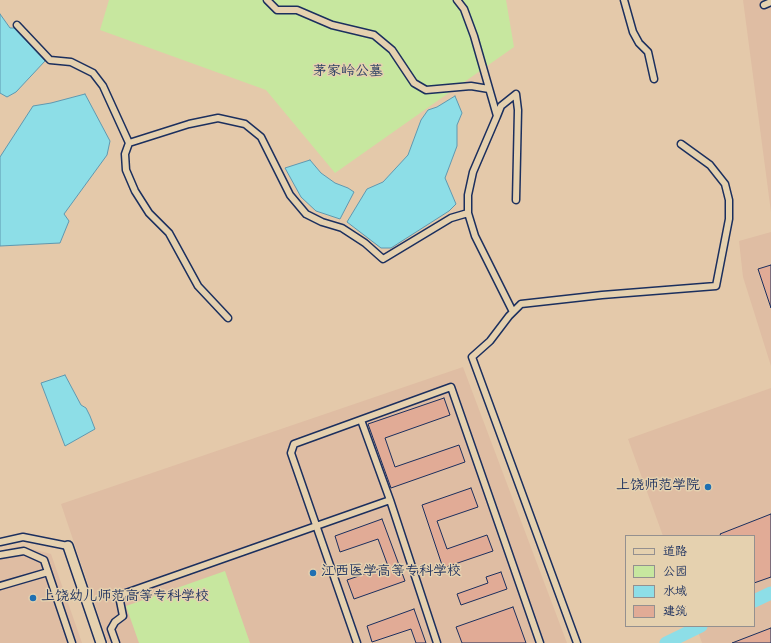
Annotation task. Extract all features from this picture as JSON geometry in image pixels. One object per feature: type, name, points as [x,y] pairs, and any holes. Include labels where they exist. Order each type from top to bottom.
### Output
[{"type":"street","points":[[267,0],[277,10],[297,10],[332,25],[374,35],[392,50],[414,83],[426,90],[471,86],[489,89]]},
{"type":"street","points":[[457,0],[464,9],[474,36],[497,116]]},
{"type":"street","points":[[624,0],[633,32],[639,43],[648,52],[654,80]]},
{"type":"street","points":[[764,5],[771,2]]},
{"type":"street","points":[[17,26],[50,60],[71,62],[93,73],[103,86],[129,143],[125,154],[126,170],[135,191],[149,213],[169,233],[198,286],[228,318]]},
{"type":"street","points":[[513,312],[475,236],[468,213],[468,195],[474,172],[501,106],[516,94],[518,110],[516,200]]},
{"type":"street","points":[[129,143],[189,124],[218,118],[245,124],[261,137],[290,195],[306,214],[322,222],[342,228],[365,243],[383,259],[451,218],[468,213]]},
{"type":"street","points":[[577,643],[472,357],[490,341],[521,304],[602,295],[716,286],[729,219],[729,200],[725,184],[710,165],[681,144]]},
{"type":"street","points":[[357,643],[291,453],[294,444],[451,387],[540,643]]},
{"type":"street","points":[[361,420],[390,500],[438,643]]},
{"type":"street","points":[[116,643],[111,629],[115,622],[123,616],[120,602],[122,594],[390,500]]},
{"type":"street","points":[[0,542],[23,537],[68,546],[101,643]]},
{"type":"street","points":[[0,555],[24,551],[44,560],[72,643]]},
{"type":"street","points":[[0,586],[48,572]]},
{"type":"shaded area","points":[[743,0],[771,0],[771,212]]},
{"type":"shaded area","points":[[771,232],[771,366],[743,277],[739,241]]},
{"type":"shaded area","name":"江西医学高等专科学校","points":[[463,367],[567,643],[108,643],[61,504]]},
{"type":"shaded area","name":"上饶师范学院","points":[[771,388],[771,643],[702,643],[696,627],[755,627],[755,535],[663,535],[628,439]]},
{"type":"shaded area","name":"上饶幼儿师范高等专科学校","points":[[20,546],[51,554],[82,643],[0,643],[0,551]]},
{"type":"green space","name":"茅家岭公墓","points":[[109,0],[506,0],[514,47],[335,173],[266,90],[100,30]]},
{"type":"green space","points":[[225,571],[250,643],[139,643],[126,606]]},
{"type":"water","points":[[0,14],[10,28],[14,28],[45,61],[16,92],[7,97],[0,93]]},
{"type":"water","points":[[85,94],[110,141],[107,155],[64,214],[69,221],[60,243],[0,246],[0,157],[33,106]]},
{"type":"water","points":[[455,96],[462,113],[457,125],[457,146],[445,178],[456,204],[449,211],[391,248],[381,248],[347,222],[367,189],[383,182],[408,155],[421,120],[428,110],[437,107]]},
{"type":"water","points":[[310,160],[321,173],[335,183],[354,192],[340,219],[316,211],[301,197],[285,168]]},
{"type":"water","points":[[65,375],[81,405],[86,408],[95,429],[65,446],[41,383]]},
{"type":"building","points":[[771,265],[771,308],[758,269]]},
{"type":"building","points":[[444,398],[450,415],[385,438],[395,467],[459,445],[465,462],[391,488],[368,424]]},
{"type":"building","points":[[471,488],[478,507],[437,521],[447,549],[487,535],[493,551],[443,568],[422,505]]},
{"type":"building","points":[[771,514],[771,577],[755,583],[755,535],[720,534]]},
{"type":"building","points":[[382,519],[405,581],[354,599],[347,580],[388,566],[378,539],[340,552],[335,536]]},
{"type":"building","points":[[501,572],[507,589],[461,605],[457,594],[488,583],[486,577]]},
{"type":"building","points":[[513,607],[526,643],[462,643],[456,627]]},
{"type":"building","points":[[414,609],[426,643],[416,643],[411,629],[372,642],[367,626]]},
{"type":"building","points":[[771,628],[771,643],[732,643]]},
{"type":"waterway","points":[[755,601],[771,593]]},
{"type":"waterway","points":[[666,643],[699,627]]},
{"type":"place","name":"上饶师范学院","points":[[708,487]]},
{"type":"place","name":"江西医学高等专科学校","points":[[313,573]]},
{"type":"place","name":"上饶幼儿师范高等专科学校","points":[[33,598]]}]
